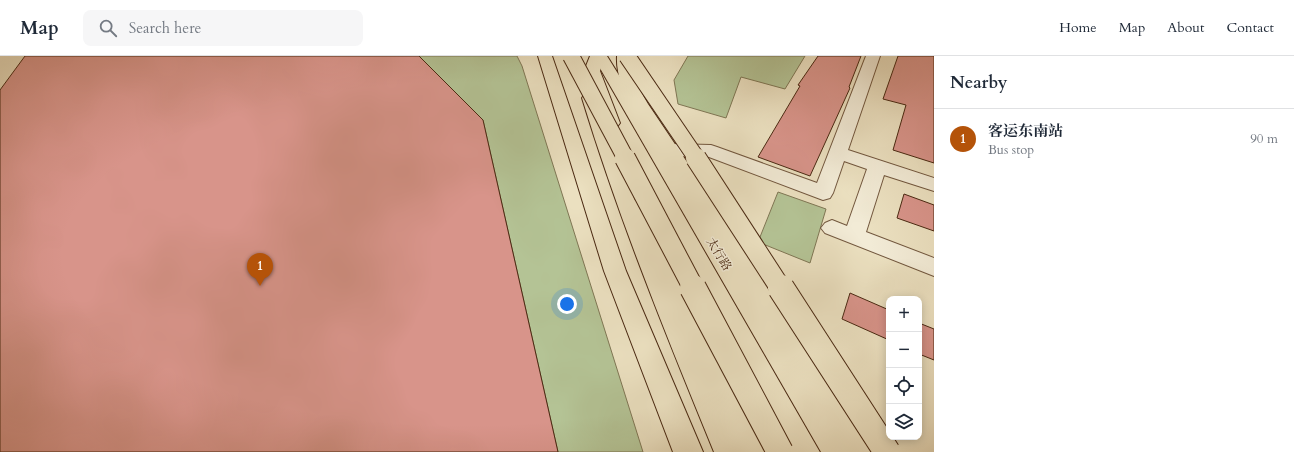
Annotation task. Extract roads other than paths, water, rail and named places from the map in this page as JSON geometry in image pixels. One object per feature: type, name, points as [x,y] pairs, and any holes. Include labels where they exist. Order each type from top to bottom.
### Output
[{"type":"main road","points":[[545,56],[615,271],[688,452]]},
{"type":"main road","points":[[572,56],[780,452]]},
{"type":"main road","points":[[597,56],[592,71],[673,287],[753,452]]},
{"type":"main road","name":"太行路","points":[[600,56],[837,452]]},
{"type":"main road","points":[[624,56],[622,63],[638,104],[670,150],[865,452]]},
{"type":"main road","points":[[627,56],[722,198],[886,452]]},
{"type":"main road","points":[[584,80],[612,166],[670,316],[729,452]]},
{"type":"lane","points":[[670,150],[711,151],[823,193],[873,56]]},
{"type":"lane","points":[[837,153],[934,185]]},
{"type":"lane","points":[[854,236],[878,166]]},
{"type":"lane","points":[[832,228],[934,267]]},
{"type":"place","name":"客运东南站","points":[[260,286]]}]
